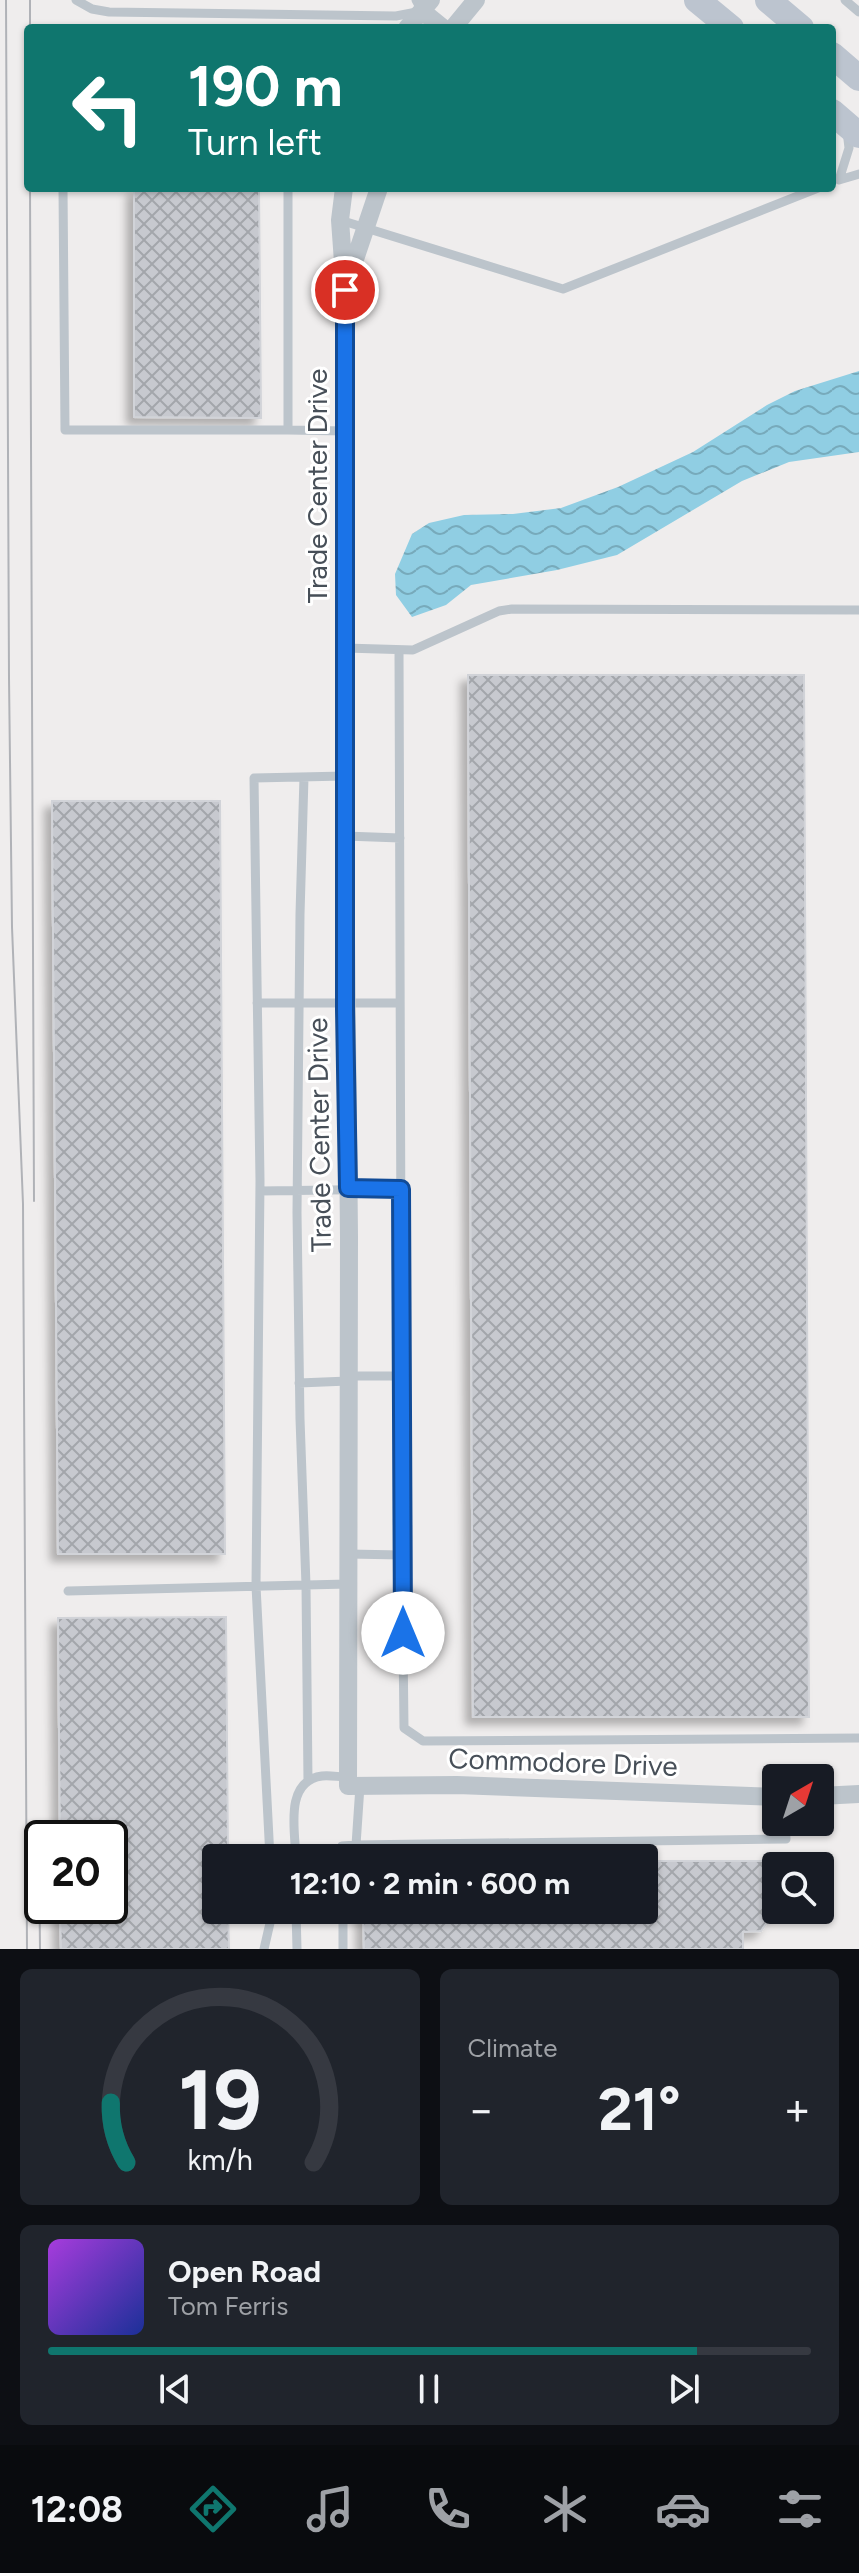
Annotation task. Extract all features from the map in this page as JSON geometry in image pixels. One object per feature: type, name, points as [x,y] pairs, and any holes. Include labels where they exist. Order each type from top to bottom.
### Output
[{"type":"main road","points":[[697,0],[726,24]]},
{"type":"main road","points":[[768,0],[796,24]]},
{"type":"main road","points":[[836,58],[859,78]]},
{"type":"street","points":[[456,24],[476,0]]},
{"type":"street","points":[[410,24],[423,4],[440,24]]},
{"type":"street","name":"Trade Center Drive","points":[[344,192],[340,220],[345,290],[348,1584],[352,1783]]},
{"type":"street","name":"Trade Center Drive","points":[[345,290],[378,192]]},
{"type":"street","name":"Commodore Drive","points":[[352,1783],[762,1796]]},
{"type":"street","points":[[834,1795],[859,1794]]},
{"type":"lane","points":[[76,0],[92,9],[109,12],[396,16],[423,4]]},
{"type":"lane","points":[[845,0],[859,12]]},
{"type":"lane","points":[[836,181],[849,148],[846,124]]},
{"type":"lane","points":[[836,181],[859,174]]},
{"type":"lane","points":[[63,192],[65,430],[346,431]]},
{"type":"lane","points":[[288,192],[288,430]]},
{"type":"lane","points":[[340,220],[563,289],[808,192]]},
{"type":"lane","points":[[345,648],[413,650],[499,611],[512,609],[859,610]]},
{"type":"lane","points":[[399,650],[404,1728],[423,1741],[859,1738]]},
{"type":"lane","points":[[269,1844],[256,1586],[260,1191],[254,778],[345,776]]},
{"type":"lane","points":[[304,777],[297,1191],[308,1781]]},
{"type":"lane","points":[[345,836],[400,838]]},
{"type":"lane","points":[[257,1003],[400,1003]]},
{"type":"lane","points":[[260,1191],[401,1189]]},
{"type":"lane","points":[[299,1383],[401,1376]]},
{"type":"lane","points":[[348,1554],[402,1555]]},
{"type":"lane","points":[[68,1591],[348,1584]]},
{"type":"lane","points":[[296,1844],[295,1797],[308,1781],[320,1776],[352,1783],[356,1844]]},
{"type":"lane","points":[[428,1844],[786,1839],[786,1836]]},
{"type":"lane","points":[[264,1949],[270,1924]]},
{"type":"lane","points":[[296,1924],[297,1949]]},
{"type":"lane","points":[[343,1924],[343,1949]]},
{"type":"water","points":[[859,371],[859,452],[789,462],[742,481],[617,555],[557,570],[471,585],[446,605],[412,617],[396,595],[395,574],[412,534],[429,523],[464,515],[513,514],[561,508],[618,487],[693,452],[795,391]]},
{"type":"building","points":[[134,192],[259,192],[261,418],[134,417]]},
{"type":"building","points":[[468,675],[804,675],[809,1717],[473,1717]]},
{"type":"building","points":[[52,801],[220,801],[225,1554],[58,1554]]},
{"type":"building","points":[[226,1617],[228,1844],[202,1844],[202,1924],[228,1924],[229,1949],[61,1949],[60,1924],[128,1924],[128,1820],[60,1820],[58,1618]]},
{"type":"building","points":[[658,1861],[762,1861],[762,1924],[766,1924],[761,1931],[743,1932],[743,1949],[364,1949],[363,1924],[658,1924]]},
{"type":"tram line","points":[[6,0],[9,678],[12,927],[23,1204],[27,1949]]},
{"type":"tram line","points":[[30,0],[30,24]]},
{"type":"tram line","points":[[30,192],[34,1201]]},
{"type":"tram line","points":[[40,1924],[40,1949]]},
{"type":"route","points":[[345,290],[345,1009],[348,1188],[401,1189],[403,1633]]}]
